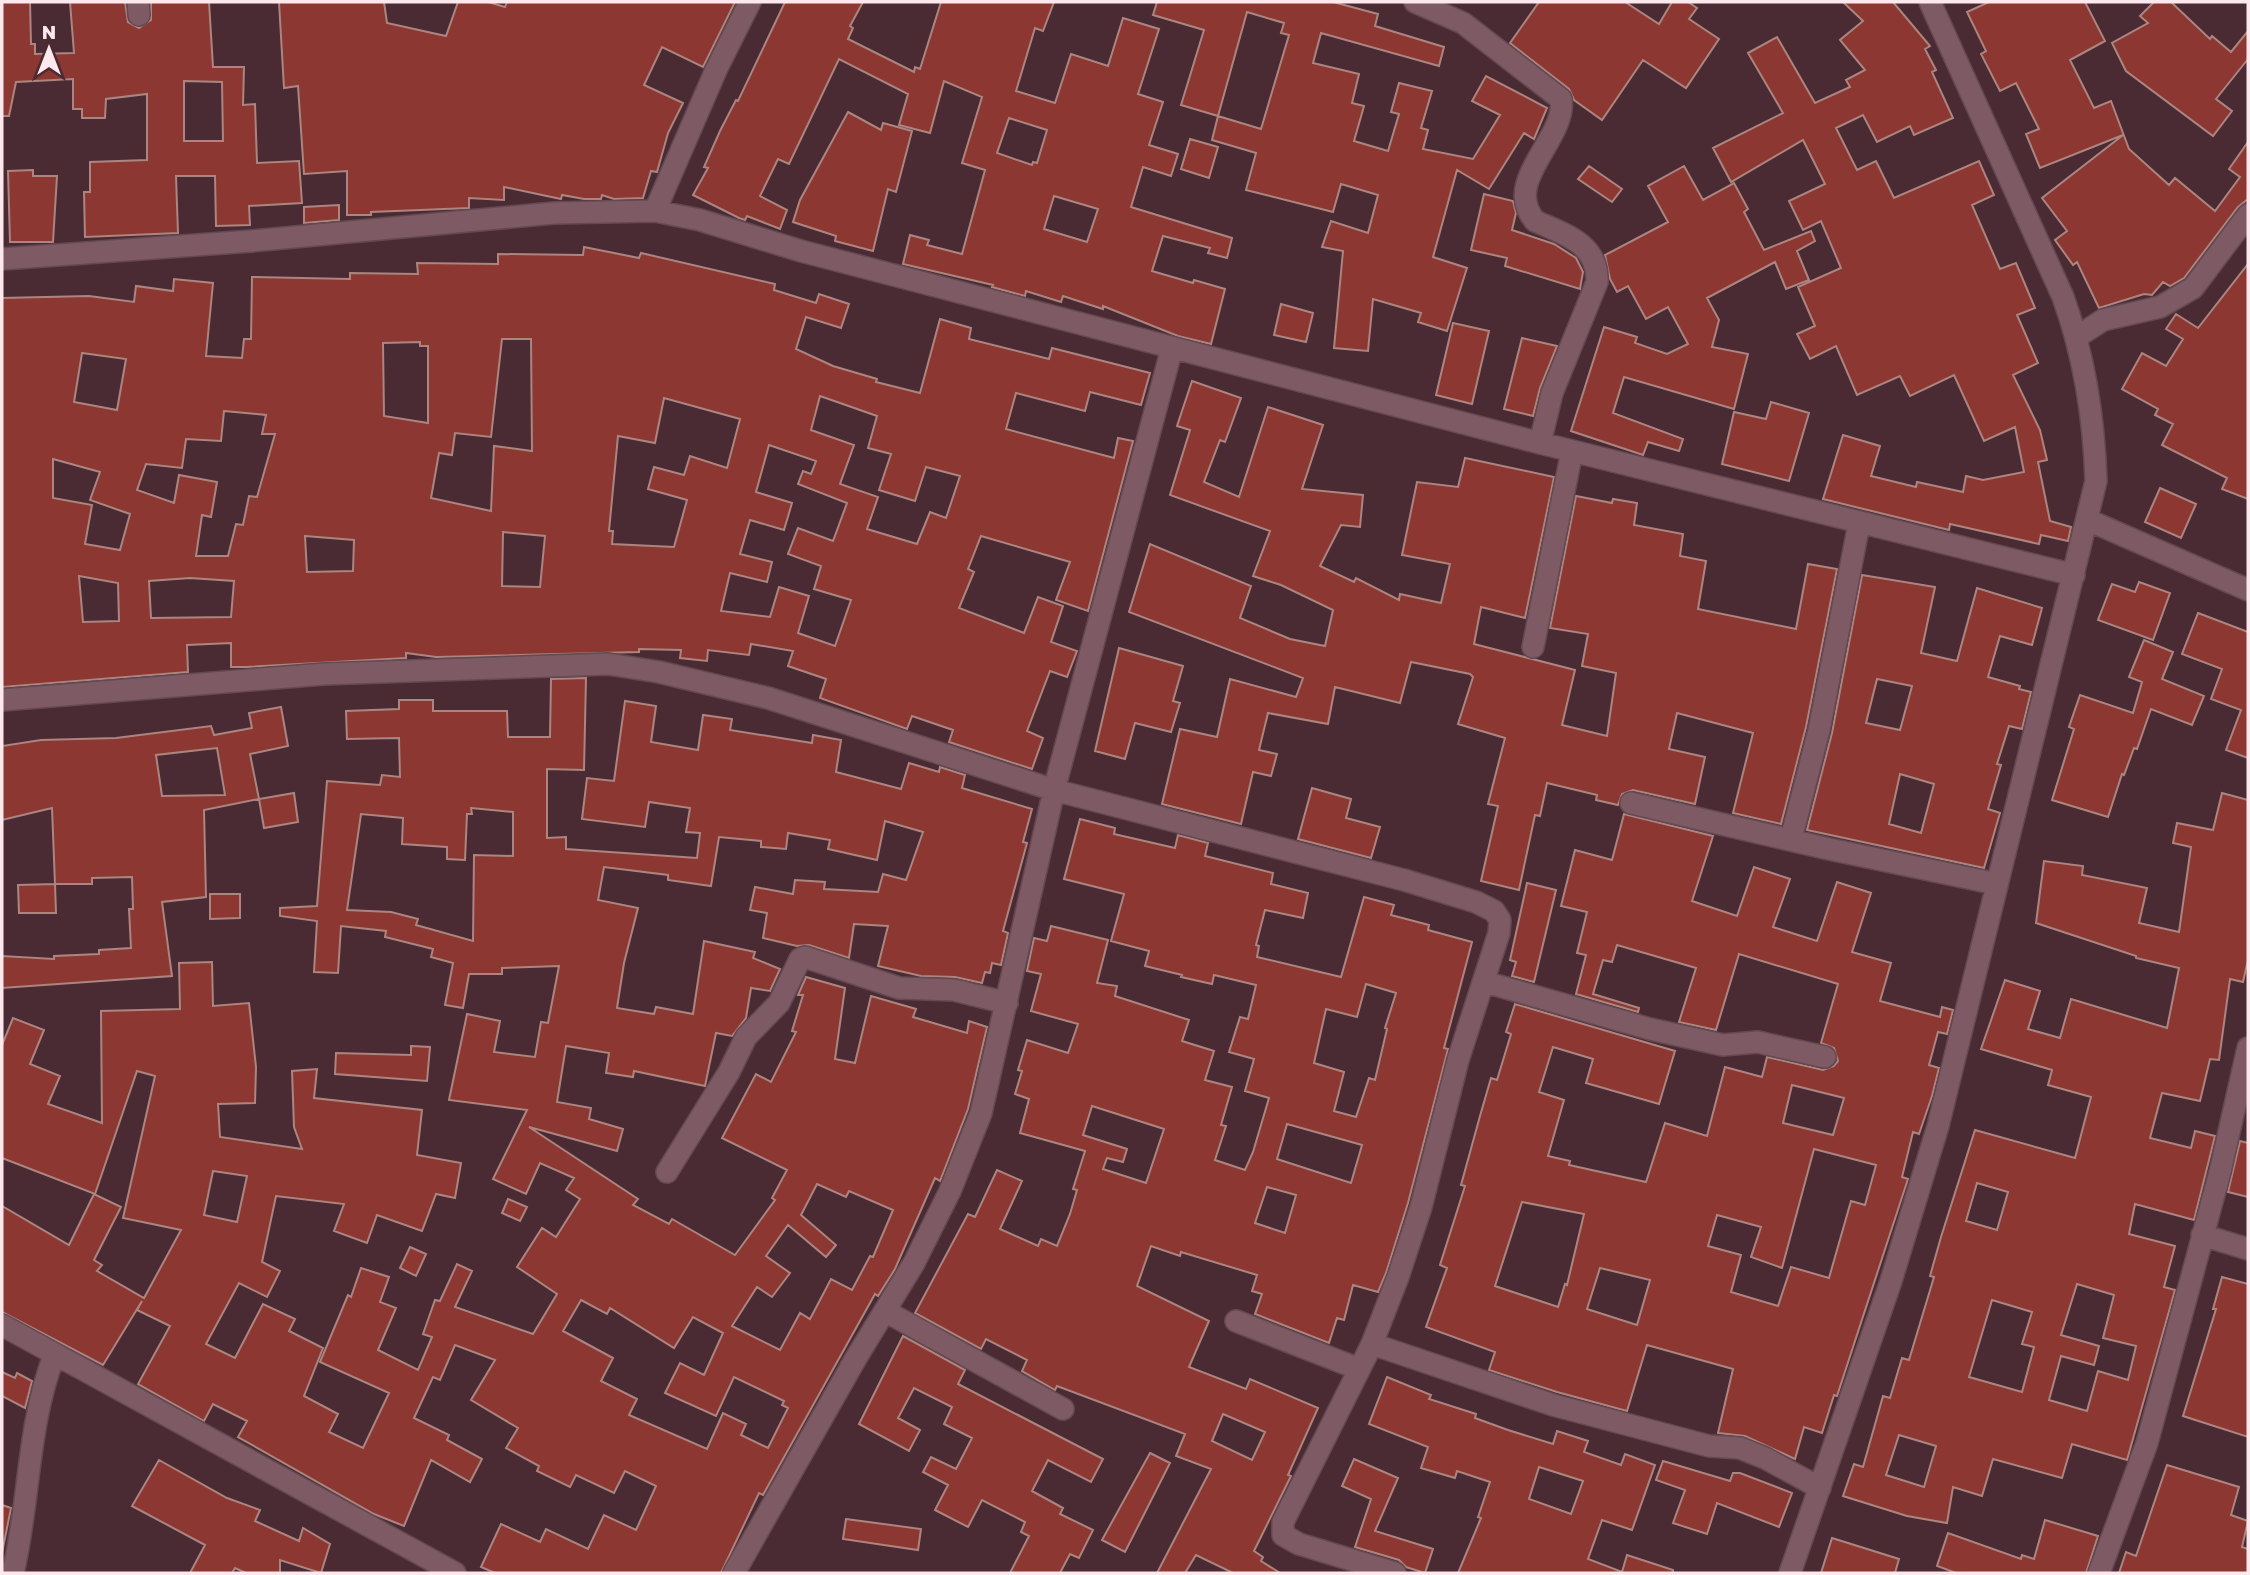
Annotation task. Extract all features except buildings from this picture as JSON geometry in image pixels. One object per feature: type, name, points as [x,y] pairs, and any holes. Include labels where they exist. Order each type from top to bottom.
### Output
[{"type":"street","points":[[655,211],[706,93],[750,2]]},
{"type":"street","points":[[1415,2],[1463,23],[1561,99],[1562,113],[1530,174],[1527,200],[1535,221],[1582,243],[1597,272],[1597,282],[1544,417],[1541,443]]},
{"type":"street","points":[[1790,1573],[1891,1280],[1938,1126],[2096,481],[2087,378],[2077,337],[2063,297],[1930,2]]},
{"type":"street","points":[[2,259],[252,242],[554,213],[655,211],[701,220],[801,251],[1572,451],[2074,575]]},
{"type":"street","points":[[2077,337],[2104,320],[2144,312],[2185,294],[2202,279],[2248,215]]},
{"type":"street","points":[[734,1573],[932,1227],[977,1125],[990,1085],[1054,790],[1172,348]]},
{"type":"street","points":[[1533,647],[1572,451]]},
{"type":"street","points":[[2088,520],[2248,590]]},
{"type":"street","points":[[1791,839],[1819,730],[1859,524]]},
{"type":"street","points":[[2,700],[324,674],[608,664],[670,674],[768,698],[1054,790],[1404,880],[1476,902],[1494,911],[1500,920],[1485,982],[1458,1060],[1421,1206],[1372,1344],[1287,1511],[1283,1535],[1299,1544],[1395,1573]]},
{"type":"street","points":[[1631,803],[1997,884]]},
{"type":"street","points":[[667,1172],[729,1072],[746,1037],[779,1003],[800,959],[805,957],[898,988],[954,990],[1007,1003]]},
{"type":"street","points":[[1485,982],[1650,1029],[1711,1043],[1740,1045],[1758,1042],[1825,1057]]},
{"type":"street","points":[[2099,1573],[2147,1443],[2248,1048]]},
{"type":"street","points":[[2202,1235],[2248,1249]]},
{"type":"street","points":[[885,1311],[1063,1409]]},
{"type":"street","points":[[1236,1321],[1359,1369]]},
{"type":"street","points":[[2,1325],[54,1356],[455,1573]]},
{"type":"street","points":[[1372,1344],[1553,1405],[1709,1446],[1740,1448],[1765,1458],[1820,1488]]},
{"type":"street","points":[[13,1573],[26,1508],[33,1426],[41,1391],[54,1356]]}]
